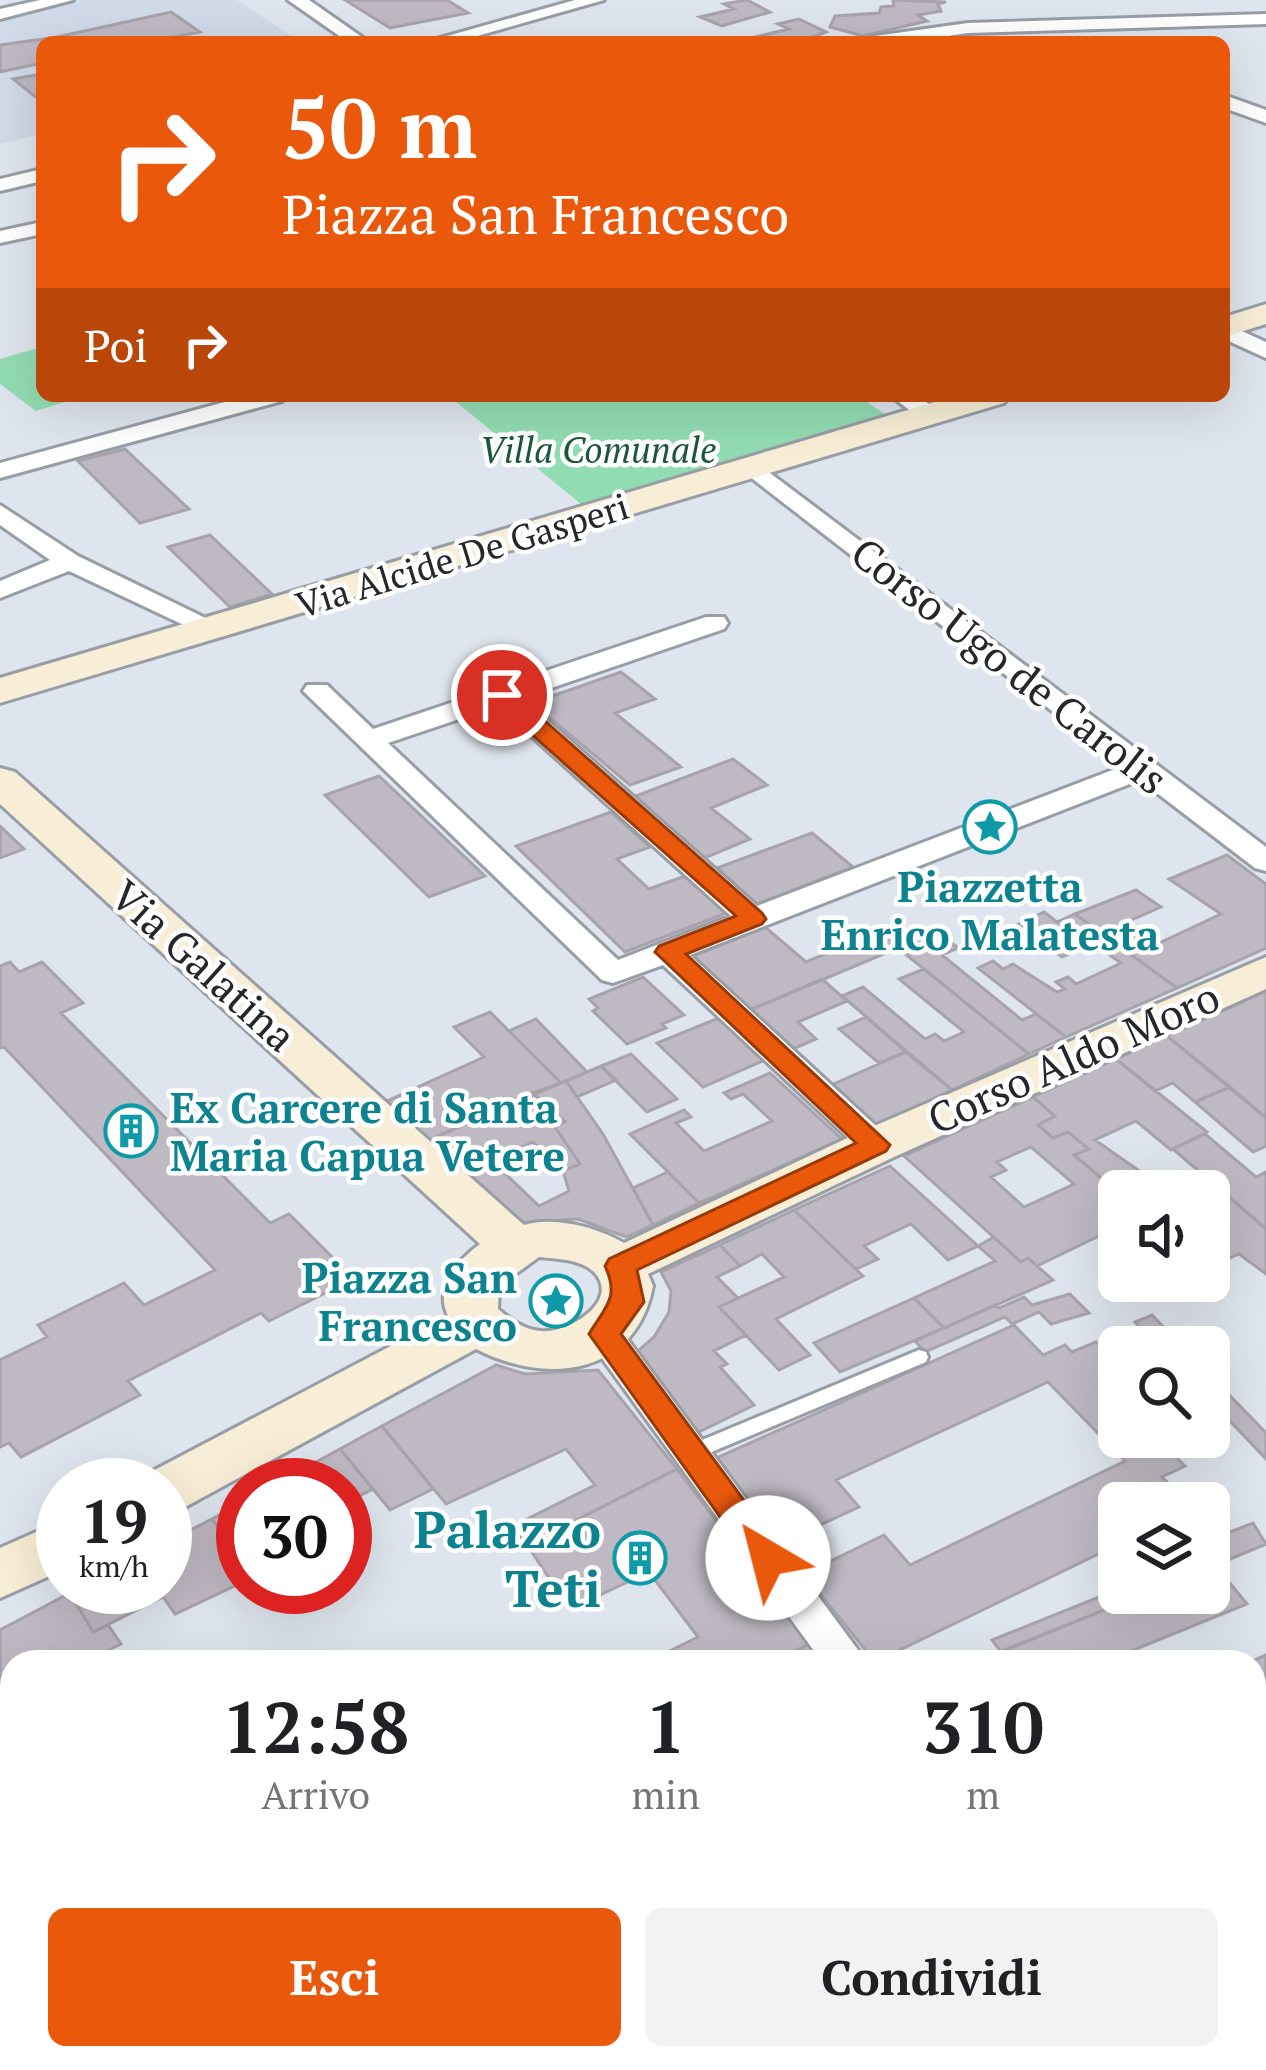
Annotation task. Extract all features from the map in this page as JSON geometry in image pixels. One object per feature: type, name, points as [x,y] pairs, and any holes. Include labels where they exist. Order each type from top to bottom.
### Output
[{"type":"main road","points":[[1230,326],[1266,314]]},
{"type":"main road","name":"Via Alcide De Gasperi","points":[[0,691],[754,468],[916,405]]},
{"type":"main road","name":"Via Galatina","points":[[0,781],[514,1245]]},
{"type":"main road","name":"Corso Aldo Moro","points":[[620,1266],[876,1145],[1266,971]]},
{"type":"main road","points":[[537,1239],[584,1243],[620,1266],[628,1283],[629,1302],[604,1334],[562,1349],[537,1350],[495,1336],[471,1306],[478,1271],[514,1245],[537,1239]]},
{"type":"main road","points":[[192,1477],[480,1323]]},
{"type":"main road","points":[[0,1575],[36,1557]]},
{"type":"street","points":[[0,10],[27,0]]},
{"type":"street","points":[[0,10],[64,0]]},
{"type":"street","points":[[297,0],[351,36]]},
{"type":"street","points":[[458,36],[595,0]]},
{"type":"street","points":[[893,36],[990,11],[1054,36]]},
{"type":"street","points":[[921,36],[1025,25],[1266,19]]},
{"type":"street","points":[[1230,103],[1260,111]]},
{"type":"street","points":[[0,174],[36,166]]},
{"type":"street","points":[[0,185],[36,177]]},
{"type":"street","points":[[0,237],[36,228]]},
{"type":"street","points":[[1230,331],[1266,351]]},
{"type":"street","points":[[0,471],[252,402]]},
{"type":"street","name":"Corso Ugo de Carolis","points":[[754,468],[1266,862]]},
{"type":"street","points":[[0,513],[69,561],[214,629]]},
{"type":"street","points":[[0,590],[69,561]]},
{"type":"street","points":[[369,740],[715,622]]},
{"type":"street","points":[[316,691],[613,974],[1144,768]]},
{"type":"street","points":[[502,695],[753,919]]},
{"type":"street","points":[[668,952],[876,1145]]},
{"type":"street","points":[[604,1334],[837,1650]]},
{"type":"lane","points":[[689,1454],[919,1357]]},
{"type":"shaded area","points":[[78,0],[237,0],[291,36],[36,36],[36,135],[0,144],[0,17]]},
{"type":"green space","points":[[36,348],[36,402],[65,402],[36,411],[0,384],[0,359]]},
{"type":"green space","name":"Villa Comunale","points":[[456,402],[867,402],[892,419],[587,509]]},
{"type":"building","points":[[345,0],[447,0],[468,13],[390,28]]},
{"type":"building","points":[[747,0],[770,12],[722,26],[700,17],[734,9],[724,4]]},
{"type":"building","points":[[893,0],[946,2],[938,4],[941,11],[918,15],[927,21],[863,36],[830,27],[835,16],[879,13],[881,7],[894,6]]},
{"type":"building","points":[[171,12],[200,32],[179,36],[62,36]]},
{"type":"building","points":[[799,19],[826,32],[759,36],[789,29],[778,24]]},
{"type":"building","points":[[36,40],[36,64],[0,72],[0,45]]},
{"type":"building","points":[[36,75],[36,97],[13,79]]},
{"type":"building","points":[[125,449],[189,509],[140,523],[78,461]]},
{"type":"building","points":[[210,535],[272,594],[230,607],[168,547]]},
{"type":"building","points":[[621,672],[655,699],[615,713],[681,767],[630,785],[532,703]]},
{"type":"building","points":[[733,759],[767,785],[711,808],[750,839],[702,859],[628,799]]},
{"type":"building","points":[[379,776],[485,876],[429,897],[325,795]]},
{"type":"building","points":[[611,812],[650,847],[617,859],[649,889],[688,875],[729,912],[625,952],[516,846]]},
{"type":"building","points":[[0,826],[24,849],[0,858]]},
{"type":"building","points":[[812,833],[853,867],[757,904],[717,868]]},
{"type":"building","points":[[1227,855],[1266,884],[1266,948],[1177,988],[1075,914],[1136,890],[1161,907],[1127,922],[1157,944],[1221,914],[1169,879]]},
{"type":"building","points":[[1044,912],[1057,922],[1075,914],[1177,988],[1066,1037],[978,968],[993,961],[1003,969],[1013,964],[1057,992],[1065,989],[1056,982],[1068,977],[1076,984],[1121,963],[1093,943],[1062,957],[1019,924]]},
{"type":"building","points":[[765,927],[806,962],[885,929],[905,945],[743,1013],[683,960]]},
{"type":"building","points":[[936,931],[958,948],[942,955],[1022,1020],[1036,1014],[1066,1037],[1029,1054],[898,948]]},
{"type":"building","name":"Ex Carcere di Santa Maria Capua Vetere","points":[[10,962],[19,972],[42,962],[83,1003],[61,1013],[270,1223],[289,1214],[338,1263],[320,1272],[335,1288],[269,1321],[261,1313],[128,1381],[140,1395],[21,1457],[9,1443],[0,1447],[0,1360],[47,1337],[38,1325],[124,1283],[144,1305],[215,1270],[0,1048],[0,966]]},
{"type":"building","points":[[924,969],[1029,1054],[952,1090],[842,996],[863,987],[925,1039],[935,1034],[944,1041],[964,1032],[899,979]]},
{"type":"building","points":[[643,977],[684,1015],[627,1044],[593,1011],[598,1008],[589,999]]},
{"type":"building","points":[[822,979],[847,1001],[798,1022],[816,1039],[786,1052],[743,1013]]},
{"type":"building","points":[[1266,991],[1266,1118],[1167,1036]]},
{"type":"building","points":[[490,1012],[561,1083],[427,1141],[385,1102],[484,1057],[454,1027]]},
{"type":"building","points":[[721,1017],[767,1059],[703,1087],[657,1043]]},
{"type":"building","points":[[866,1017],[906,1052],[879,1063],[839,1029]]},
{"type":"building","points":[[536,1019],[587,1072],[561,1083],[509,1031]]},
{"type":"building","points":[[1167,1036],[1230,1087],[1195,1102],[1173,1083],[1155,1091],[1116,1059]]},
{"type":"building","points":[[906,1052],[952,1090],[872,1127],[827,1087]]},
{"type":"building","points":[[631,1054],[677,1099],[647,1112],[601,1066]]},
{"type":"building","points":[[1116,1059],[1207,1132],[1171,1150],[1136,1121],[1095,1140],[1138,1170],[1098,1170],[1098,1175],[1074,1155],[1089,1149],[1068,1132],[1053,1138],[1038,1125],[1055,1116],[1033,1097]]},
{"type":"building","points":[[601,1066],[616,1080],[577,1097],[566,1081]]},
{"type":"building","points":[[770,1073],[842,1139],[699,1203],[630,1134],[684,1110],[691,1117],[676,1123],[704,1151],[772,1121],[743,1094],[731,1099],[724,1093]]},
{"type":"building","points":[[566,1081],[603,1134],[653,1225],[626,1237],[578,1219],[515,1223],[463,1174],[492,1161],[539,1206],[569,1191],[563,1171],[580,1164],[555,1127],[565,1122],[533,1093]]},
{"type":"building","points":[[1230,1087],[1266,1118],[1266,1146],[1253,1152],[1195,1102]]},
{"type":"building","points":[[533,1093],[565,1122],[555,1127],[580,1164],[563,1171],[533,1142],[463,1174],[427,1141]]},
{"type":"building","points":[[1033,1097],[1055,1116],[1038,1125],[1053,1138],[1068,1132],[1089,1149],[1074,1155],[1098,1175],[1098,1236],[1037,1266],[1028,1258],[1021,1262],[904,1156]],"holes":[[[1031,1147],[1074,1184],[1024,1207],[991,1177],[1006,1170],[997,1162]]]},
{"type":"building","points":[[1205,1134],[1256,1177],[1266,1172],[1266,1229],[1230,1198],[1230,1170],[1197,1170],[1173,1149]]},
{"type":"building","points":[[890,1166],[978,1246],[948,1260],[911,1224],[864,1246],[878,1259],[856,1269],[794,1210]]},
{"type":"building","points":[[668,1172],[699,1203],[653,1225],[633,1188]]},
{"type":"building","points":[[1230,1197],[1266,1229],[1266,1274],[1239,1254],[1230,1258]]},
{"type":"building","points":[[794,1210],[863,1276],[776,1319],[810,1355],[779,1370],[719,1307],[784,1277],[762,1254],[740,1266],[720,1245]]},
{"type":"building","points":[[994,1237],[1021,1262],[1028,1258],[1053,1280],[944,1328],[914,1298],[995,1261],[978,1246]]},
{"type":"building","points":[[720,1245],[740,1266],[717,1277],[738,1298],[719,1307],[746,1335],[714,1351],[727,1364],[720,1367],[754,1405],[695,1434],[630,1358],[654,1337],[669,1312],[671,1291],[661,1272]]},
{"type":"building","points":[[1070,1294],[1089,1313],[1051,1324],[1039,1312],[1012,1324],[1005,1317],[925,1352],[915,1341],[995,1305],[999,1308],[1024,1297],[1032,1305]]},
{"type":"building","points":[[914,1298],[944,1328],[840,1372],[814,1343]]},
{"type":"building","points":[[1152,1315],[1163,1326],[1139,1326],[1135,1322]]},
{"type":"building","points":[[1014,1325],[1043,1355],[1065,1345],[1072,1352],[1098,1344],[1098,1433],[1048,1382],[836,1480],[859,1507],[779,1544],[712,1460]]},
{"type":"building","points":[[496,1365],[525,1374],[598,1370],[677,1469],[527,1545],[513,1526],[595,1485],[566,1449],[446,1504],[382,1426]]},
{"type":"building","points":[[1230,1396],[1266,1433],[1266,1459],[1230,1421]]},
{"type":"building","points":[[382,1426],[433,1489],[390,1510],[372,1488],[372,1458],[347,1458],[340,1449]]},
{"type":"building","points":[[340,1449],[347,1458],[324,1458]]},
{"type":"building","points":[[1122,1458],[1177,1458],[1185,1466],[1162,1477],[1167,1482],[1098,1482],[1098,1554],[900,1650],[865,1650],[804,1574],[884,1535],[910,1565],[1125,1461]]},
{"type":"building","name":"Palazzo Teti","points":[[677,1469],[809,1644],[797,1650],[671,1650],[698,1637],[649,1572],[570,1609],[527,1545]]},
{"type":"building","points":[[212,1519],[216,1525],[216,1595],[192,1606],[192,1529]]},
{"type":"building","points":[[1253,1523],[1266,1544],[1230,1559],[1230,1532]]},
{"type":"building","points":[[1230,1583],[1247,1604],[1230,1611]]},
{"type":"building","points":[[1098,1597],[1098,1613],[1000,1650],[992,1640]]},
{"type":"building","points":[[36,1611],[82,1614],[93,1632],[108,1625],[121,1644],[109,1650],[0,1650],[0,1630]]},
{"type":"building","points":[[1098,1612],[1222,1614],[1133,1650],[1005,1650]]},
{"type":"building","points":[[82,1614],[129,1614],[93,1632]]},
{"type":"place","name":"Piazzetta Enrico Malatesta","points":[[990,827]]},
{"type":"place","name":"Ex Carcere di Santa Maria Capua Vetere","points":[[131,1131]]},
{"type":"place","name":"Piazza San Francesco","points":[[556,1301]]},
{"type":"place","name":"Palazzo Teti","points":[[640,1558]]},
{"type":"route","points":[[502,695],[753,919],[668,952],[876,1145],[620,1266],[628,1283],[629,1302],[604,1334],[768,1558]]}]
